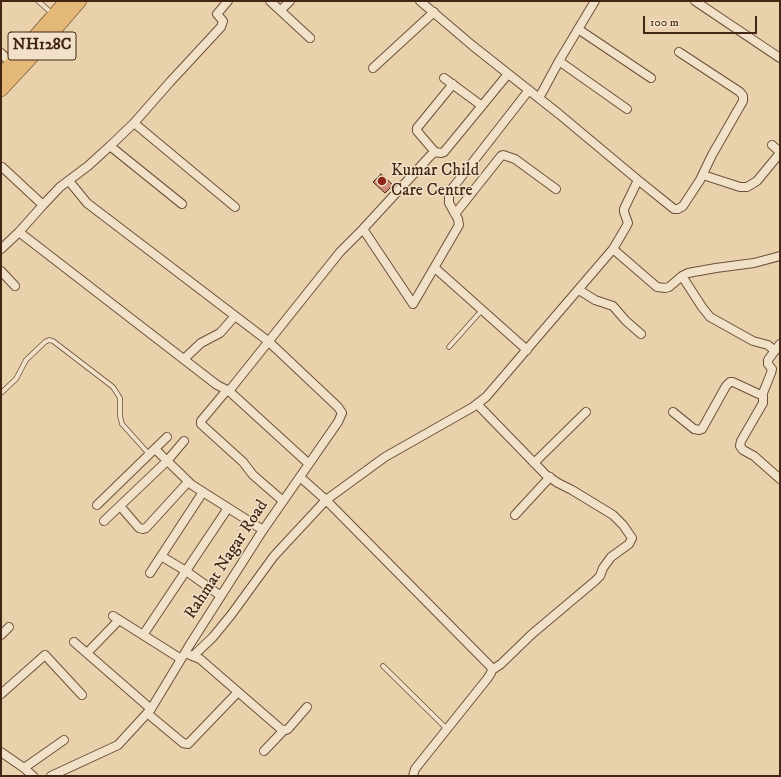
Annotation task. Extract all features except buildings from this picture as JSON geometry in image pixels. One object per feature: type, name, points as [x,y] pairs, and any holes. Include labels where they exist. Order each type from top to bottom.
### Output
[{"type":"highway","name":"NH128C","points":[[1,75],[66,1]]},
{"type":"highway","name":"NH128C","points":[[1,90],[80,1]]},
{"type":"street","points":[[1,249],[68,181],[88,166],[134,123],[165,87],[221,27],[223,22],[217,14],[228,1]]},
{"type":"street","points":[[270,1],[310,38]]},
{"type":"street","points":[[281,10],[290,1]]},
{"type":"street","points":[[420,1],[674,209],[678,209],[683,206],[703,175],[712,155],[743,101],[743,96],[740,92],[679,52]]},
{"type":"street","points":[[539,98],[559,60],[595,1]]},
{"type":"street","points":[[695,1],[780,58]]},
{"type":"street","points":[[373,68],[434,12]]},
{"type":"street","points":[[578,29],[651,78]]},
{"type":"street","points":[[1,53],[12,64]]},
{"type":"street","points":[[559,60],[627,109]]},
{"type":"street","points":[[453,84],[417,128],[417,131],[435,152],[444,152],[508,74]]},
{"type":"street","points":[[444,78],[482,106]]},
{"type":"street","points":[[363,229],[413,304],[458,228],[458,222],[449,200],[451,190],[529,90]]},
{"type":"street","points":[[134,123],[235,208]]},
{"type":"street","points":[[703,175],[740,187],[747,187],[757,181],[780,153],[772,145]]},
{"type":"street","points":[[110,146],[182,204]]},
{"type":"street","points":[[283,501],[253,475],[243,462],[201,424],[202,419],[228,390],[340,252],[435,152]]},
{"type":"street","points":[[455,214],[503,155],[515,159],[556,189]]},
{"type":"street","points":[[2,167],[43,205]]},
{"type":"street","points":[[194,656],[227,620],[274,556],[326,500],[385,457],[477,404],[486,397],[613,249],[628,223],[624,209],[638,180]]},
{"type":"street","points":[[68,181],[87,203],[268,341]]},
{"type":"street","points":[[19,232],[217,384],[228,390],[309,464]]},
{"type":"street","points":[[613,249],[660,288],[669,287],[682,276],[702,270],[754,263],[780,256]]},
{"type":"street","points":[[434,268],[527,350]]},
{"type":"street","points":[[1,271],[15,286]]},
{"type":"street","points":[[682,276],[710,317],[753,341],[778,348],[768,360],[768,364],[772,369],[763,393],[763,403],[741,441],[740,446],[780,479]]},
{"type":"street","points":[[579,290],[595,300],[613,306],[626,321],[641,334]]},
{"type":"street","points":[[184,359],[201,343],[220,333],[235,316]]},
{"type":"street","name":"Rahmat Nagar Road","points":[[51,776],[118,745],[127,737],[149,711],[263,530],[338,422],[342,413],[338,407],[268,341]]},
{"type":"street","points":[[673,412],[694,429],[699,430],[702,429],[726,386],[730,382],[763,396]]},
{"type":"street","points":[[413,776],[415,769],[487,679],[492,670],[501,664],[532,634],[595,581],[600,576],[603,568],[611,557],[631,541],[631,536],[613,515],[550,477],[477,404]]},
{"type":"street","points":[[534,462],[586,412]]},
{"type":"street","points":[[97,505],[167,437]]},
{"type":"street","points":[[104,522],[167,461],[184,442]]},
{"type":"street","points":[[152,452],[167,461],[188,482],[263,530]]},
{"type":"street","points":[[300,477],[326,500],[491,666],[492,670]]},
{"type":"street","points":[[515,515],[550,477]]},
{"type":"street","points":[[120,506],[139,528],[146,528],[188,482]]},
{"type":"street","points":[[150,573],[203,492]]},
{"type":"street","points":[[143,635],[228,508]]},
{"type":"street","points":[[162,556],[221,596]]},
{"type":"street","points":[[88,653],[116,618],[182,657],[194,656],[284,730]]},
{"type":"street","points":[[1,635],[9,627]]},
{"type":"street","points":[[74,642],[88,653],[183,743],[188,744],[238,692]]},
{"type":"street","points":[[1,694],[45,655],[82,694]]},
{"type":"street","points":[[264,751],[284,730],[288,729],[307,707]]},
{"type":"street","points":[[24,768],[64,740]]},
{"type":"street","points":[[1,752],[33,776]]},
{"type":"lane","points":[[38,1],[54,16]]},
{"type":"lane","points":[[449,347],[482,310]]},
{"type":"lane","points":[[1,393],[16,379],[26,360],[45,342],[48,340],[53,341],[113,387],[120,398],[120,416],[122,424],[152,452]]},
{"type":"lane","points":[[382,666],[447,729]]},
{"type":"place","name":"Kumar Child Care Centre","points":[[382,181]]}]
